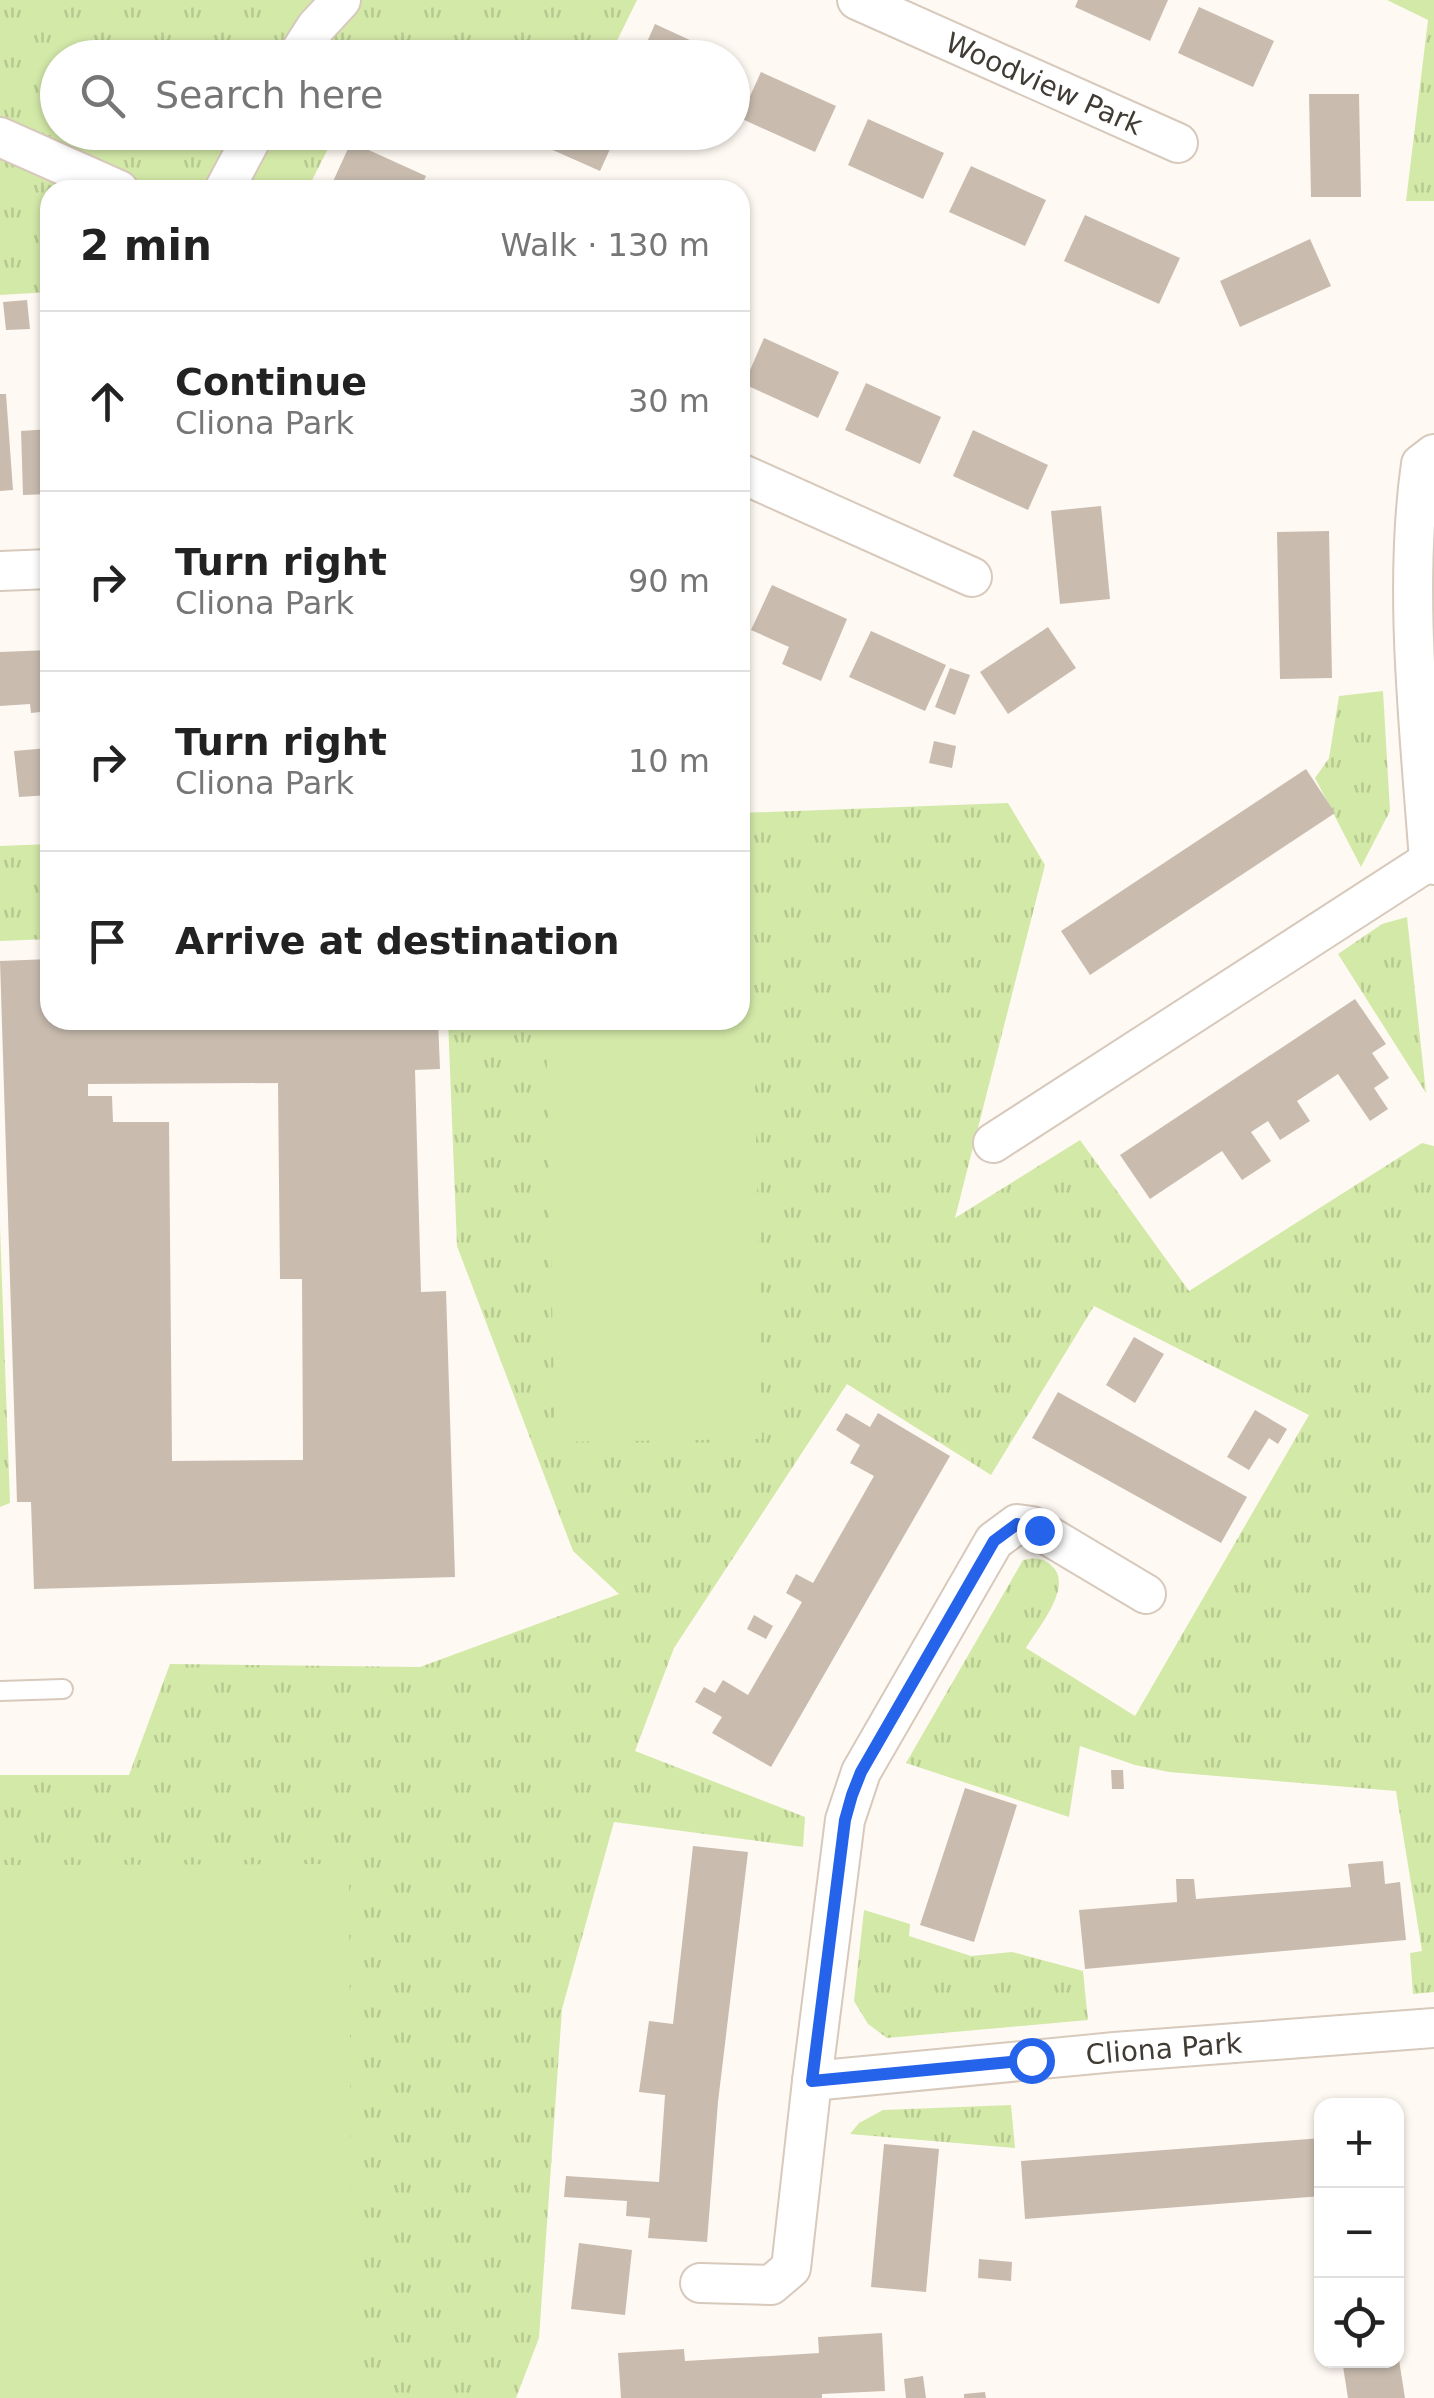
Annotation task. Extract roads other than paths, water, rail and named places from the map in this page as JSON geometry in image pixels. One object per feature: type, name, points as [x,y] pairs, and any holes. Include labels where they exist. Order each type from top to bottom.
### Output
[{"type":"street","points":[[308,40],[341,0]]},
{"type":"street","name":"Woodview Park","points":[[856,0],[1178,143]]},
{"type":"street","points":[[0,137],[97,180]]},
{"type":"street","points":[[229,180],[245,150]]},
{"type":"street","points":[[993,1143],[1432,863],[1417,693],[1414,514],[1421,464],[1434,454]]},
{"type":"street","points":[[750,477],[972,577]]},
{"type":"street","points":[[0,572],[40,570]]},
{"type":"street","points":[[700,2283],[771,2285],[791,2268],[845,1820],[861,1772],[994,1541],[1017,1524],[1032,1526],[1146,1594]]},
{"type":"street","name":"Cliona Park","points":[[812,2081],[1115,2052],[1434,2028]]},
{"type":"lane","points":[[0,1691],[63,1689]]}]
